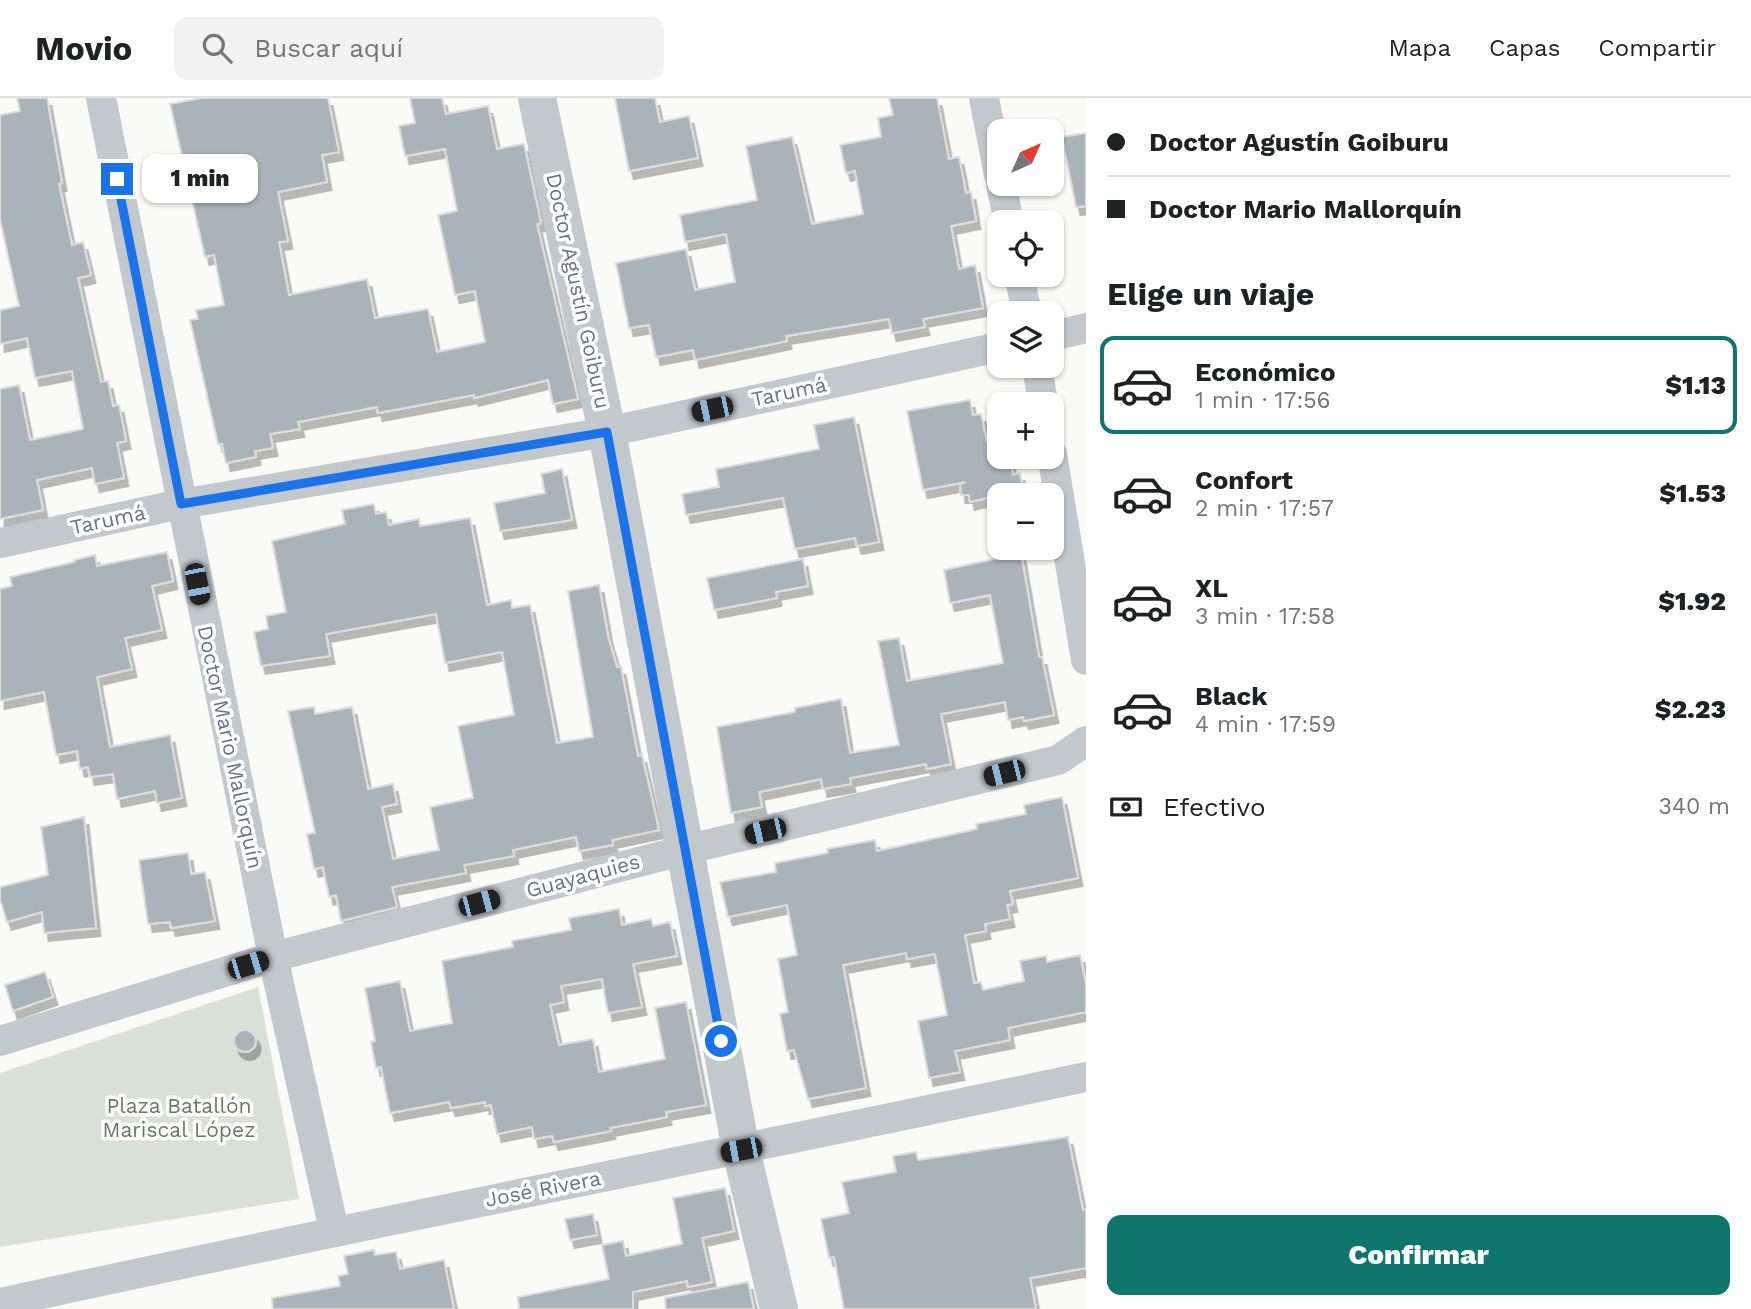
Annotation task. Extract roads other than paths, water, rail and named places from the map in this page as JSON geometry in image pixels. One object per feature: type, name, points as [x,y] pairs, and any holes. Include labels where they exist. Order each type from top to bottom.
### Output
[{"type":"street","name":"Doctor Mario Mallorquín","points":[[101,98],[273,957],[334,1230]]},
{"type":"street","name":"Doctor Agustín Goiburu","points":[[537,98],[607,432],[741,1150],[779,1309]]},
{"type":"street","points":[[984,98],[988,119]]},
{"type":"street","points":[[1064,333],[1086,328]]},
{"type":"street","name":"Tarumá","points":[[0,543],[181,504],[607,432],[987,350]]},
{"type":"street","points":[[1054,469],[1086,660]]},
{"type":"street","name":"Guayaquies","points":[[0,1041],[273,957],[685,850],[1058,760],[1086,741]]},
{"type":"street","name":"José Rivera","points":[[0,1303],[334,1230],[741,1150],[1086,1077]]},
{"type":"park label","name":"Plaza Batallón Mariscal López","points":[[179,1118]]}]
